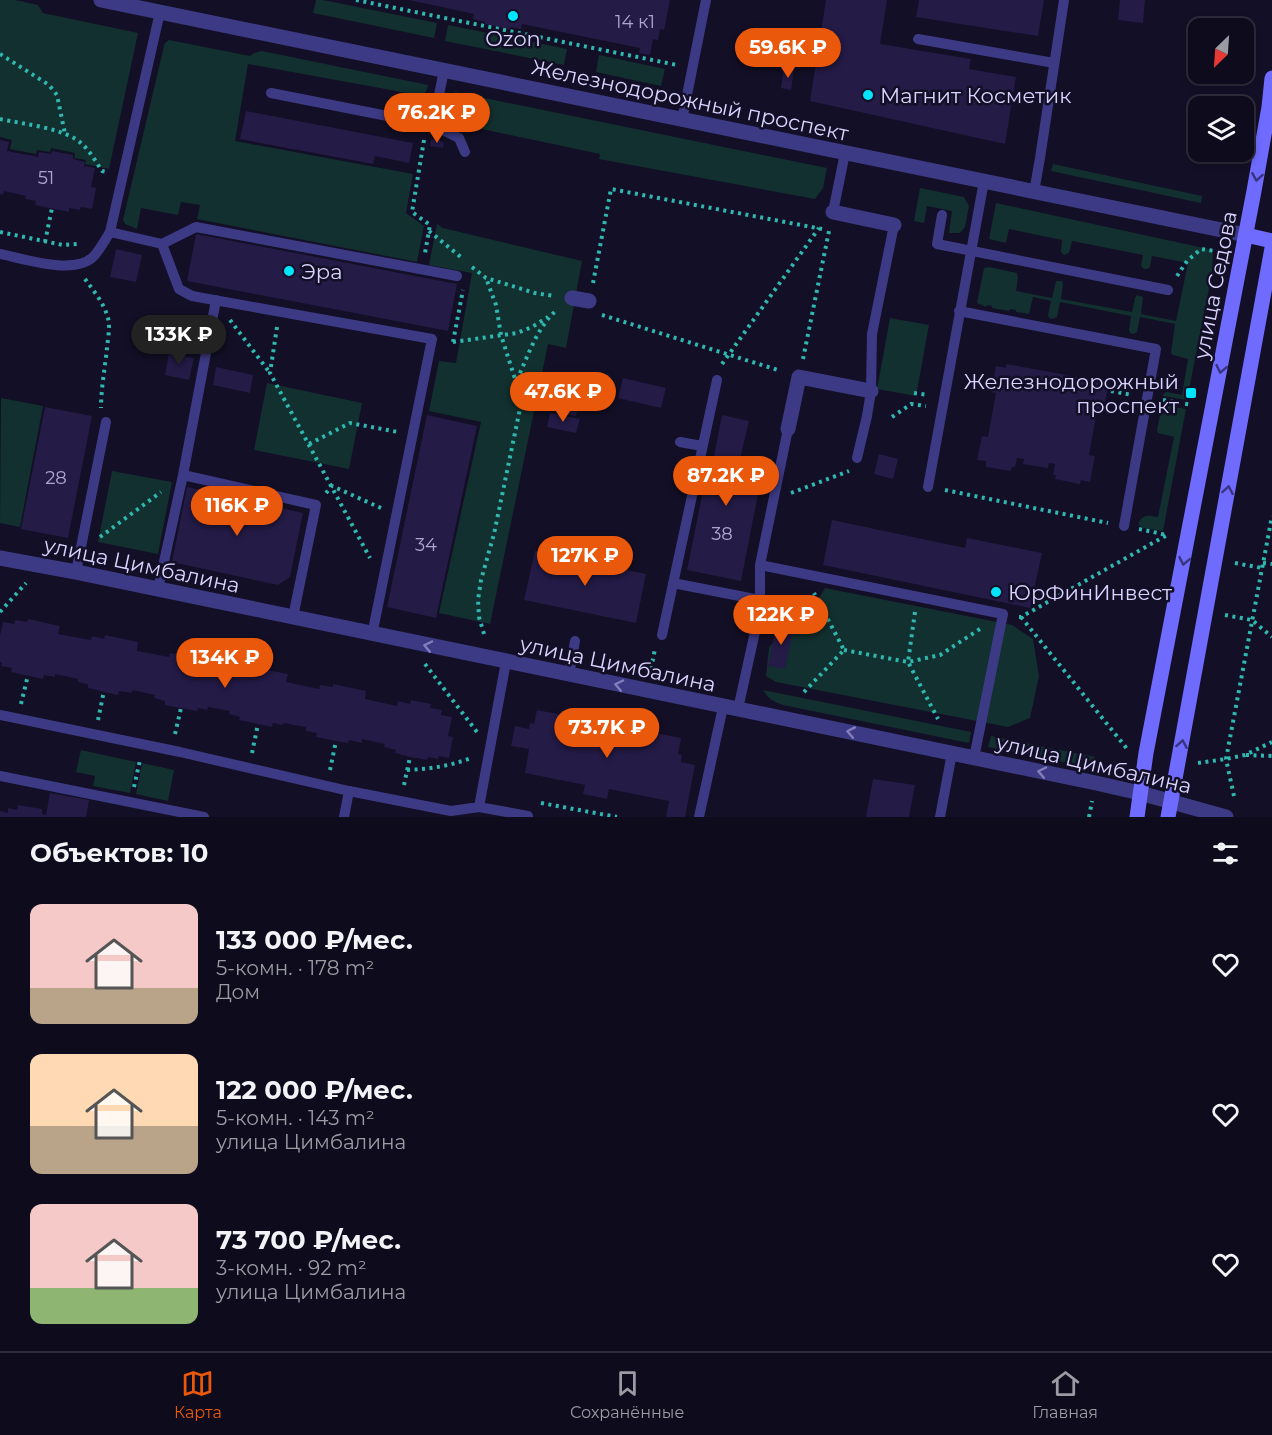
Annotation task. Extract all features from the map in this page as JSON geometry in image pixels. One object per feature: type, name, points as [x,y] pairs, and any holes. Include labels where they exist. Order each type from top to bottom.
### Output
[{"type":"main road","name":"улица Седова","points":[[1137,817],[1148,744],[1246,235],[1272,78]]},
{"type":"main road","name":"Железнодорожный проспект","points":[[1246,235],[1272,240]]},
{"type":"main road","points":[[1169,809],[1272,248]]},
{"type":"street","name":"Железнодорожный проспект","points":[[100,0],[1246,235]]},
{"type":"street","points":[[833,212],[894,225]]},
{"type":"street","points":[[572,298],[590,302]]},
{"type":"street","points":[[788,429],[799,377],[871,391]]},
{"type":"street","name":"улица Цимбалина","points":[[0,558],[952,753],[1140,793],[1169,809],[1226,817]]},
{"type":"lane","points":[[682,120],[706,0]]},
{"type":"lane","points":[[1034,192],[1064,0]]},
{"type":"lane","points":[[0,254],[48,264],[77,266],[94,257],[110,232],[160,12]]},
{"type":"lane","points":[[918,39],[1054,63]]},
{"type":"lane","points":[[430,124],[444,70]]},
{"type":"lane","points":[[271,93],[430,124],[459,138],[465,152]]},
{"type":"lane","points":[[833,212],[845,153]]},
{"type":"lane","points":[[928,487],[984,181]]},
{"type":"lane","points":[[942,215],[937,244],[1168,290]]},
{"type":"lane","points":[[857,458],[871,391],[872,334],[894,225]]},
{"type":"lane","points":[[110,232],[162,244],[196,228],[457,276]]},
{"type":"lane","points":[[162,244],[179,289],[192,296],[432,339],[372,634]]},
{"type":"lane","points":[[158,590],[183,475],[216,300]]},
{"type":"lane","points":[[960,311],[1155,349],[1124,526]]},
{"type":"lane","points":[[662,635],[717,380]]},
{"type":"lane","points":[[76,572],[106,422]]},
{"type":"lane","points":[[699,817],[760,609],[760,565],[788,429]]},
{"type":"lane","points":[[680,442],[702,446]]},
{"type":"lane","points":[[183,475],[316,505],[293,617]]},
{"type":"lane","points":[[760,565],[1003,614],[974,758]]},
{"type":"lane","points":[[673,583],[760,600]]},
{"type":"lane","points":[[569,675],[575,641]]},
{"type":"lane","points":[[479,807],[506,662]]},
{"type":"lane","points":[[0,715],[451,811],[479,807],[530,817]]},
{"type":"lane","points":[[940,817],[952,753]]},
{"type":"lane","points":[[0,776],[204,817]]},
{"type":"lane","points":[[344,817],[349,791]]},
{"type":"path","points":[[356,0],[693,68]]},
{"type":"path","points":[[0,54],[49,85],[57,95],[65,134]]},
{"type":"path","points":[[0,119],[56,131],[72,137],[83,144],[102,171],[123,175]]},
{"type":"path","points":[[421,270],[430,225],[411,212],[430,124]]},
{"type":"path","points":[[829,231],[611,189],[588,311],[799,377],[833,212]]},
{"type":"path","points":[[45,242],[52,208]]},
{"type":"path","points":[[717,380],[721,366],[728,355],[818,228],[833,212]]},
{"type":"path","points":[[429,231],[486,278],[535,293],[572,298]]},
{"type":"path","points":[[0,232],[45,242],[75,245],[84,242]]},
{"type":"path","points":[[1168,290],[1187,261],[1201,249],[1215,251]]},
{"type":"path","points":[[77,266],[108,318],[107,350],[101,392],[102,412],[106,422]]},
{"type":"path","points":[[453,342],[464,284],[457,276]]},
{"type":"path","points":[[484,634],[479,617],[478,600],[481,580],[494,534],[521,404],[501,335],[496,305],[486,278]]},
{"type":"path","points":[[432,339],[453,342],[517,333],[548,317],[572,298]]},
{"type":"path","points":[[216,300],[270,373],[373,563],[384,572]]},
{"type":"path","points":[[270,373],[280,311]]},
{"type":"path","points":[[516,382],[548,317]]},
{"type":"path","points":[[309,444],[350,423],[413,435]]},
{"type":"path","points":[[774,500],[853,469],[857,458]]},
{"type":"path","points":[[80,552],[183,475]]},
{"type":"path","points":[[945,490],[947,479]]},
{"type":"path","points":[[332,486],[385,510],[397,512]]},
{"type":"path","points":[[844,650],[908,662],[940,655],[1003,614],[1021,617],[1168,535],[928,487]]},
{"type":"path","points":[[1234,796],[1226,759],[1272,516]]},
{"type":"path","points":[[1235,563],[1272,564]]},
{"type":"path","points":[[804,574],[844,650]]},
{"type":"path","points":[[0,612],[29,580]]},
{"type":"path","points":[[917,597],[908,662],[938,719]]},
{"type":"path","points":[[1225,615],[1252,620],[1272,637]]},
{"type":"path","points":[[1021,617],[1128,750],[1133,751]]},
{"type":"path","points":[[804,692],[844,650]]},
{"type":"path","points":[[423,661],[477,732]]},
{"type":"path","points":[[20,709],[28,675]]},
{"type":"path","points":[[97,725],[104,691]]},
{"type":"path","points":[[174,741],[181,708]]},
{"type":"path","points":[[475,741],[478,722]]},
{"type":"path","points":[[251,758],[258,724]]},
{"type":"path","points":[[329,774],[336,741]]},
{"type":"path","points":[[1198,763],[1245,755],[1272,742]]},
{"type":"path","points":[[470,767],[473,749]]},
{"type":"path","points":[[1245,755],[1272,756]]},
{"type":"path","points":[[403,790],[410,757]]},
{"type":"path","points":[[407,770],[438,768],[472,758]]},
{"type":"path","points":[[131,802],[140,760]]},
{"type":"path","points":[[1089,817],[1093,798]]},
{"type":"path","points":[[536,802],[617,817]]},
{"type":"green space","points":[[0,0],[15,0],[38,5],[43,13],[138,33],[109,169],[85,164],[86,160],[74,158],[75,153],[51,148],[50,152],[37,150],[36,154],[10,149],[12,140],[0,137]]},
{"type":"green space","points":[[316,0],[437,23],[434,38],[313,13]]},
{"type":"green space","points":[[448,25],[567,49],[564,65],[445,41]]},
{"type":"green space","points":[[169,40],[250,56],[262,51],[428,85],[425,92],[418,95],[248,64],[235,141],[413,174],[406,213],[424,226],[417,262],[197,219],[200,205],[181,202],[178,215],[141,208],[137,229],[125,224],[123,220],[164,46]]},
{"type":"green space","points":[[599,55],[665,69],[661,86],[596,72]]},
{"type":"green space","points":[[455,92],[827,168],[823,188],[815,199],[599,159],[600,154],[449,122]]},
{"type":"green space","points":[[1053,164],[1202,196],[1201,203],[1051,171]]},
{"type":"green space","points":[[920,188],[964,197],[969,206],[965,227],[962,231],[949,233],[952,211],[927,206],[924,223],[914,221]]},
{"type":"green space","points":[[996,203],[1213,250],[1212,273],[1187,400],[1163,396],[1167,392],[1182,395],[1188,359],[1171,353],[1175,324],[1140,317],[1137,332],[1133,334],[1129,330],[1131,316],[1060,302],[1057,317],[1052,319],[1048,315],[1051,301],[1033,297],[1029,314],[1010,309],[1009,311],[992,308],[987,305],[986,307],[977,303],[984,268],[989,267],[1017,273],[1016,291],[1052,298],[1056,281],[1062,281],[1061,299],[1132,312],[1137,295],[1143,297],[1141,314],[1176,321],[1188,263],[1152,256],[1150,267],[1144,269],[1141,266],[1143,255],[1072,241],[1069,253],[1064,255],[1061,252],[1062,240],[1009,229],[1006,243],[989,239]]},
{"type":"green space","points":[[437,224],[443,228],[582,261],[566,348],[548,344],[490,624],[439,613],[481,422],[429,411],[439,361],[456,363],[472,273],[429,265]]},
{"type":"green space","points":[[890,318],[929,325],[916,396],[877,389]]},
{"type":"green space","points":[[267,383],[362,403],[349,469],[254,450]]},
{"type":"green space","points":[[1,398],[43,406],[20,527],[0,523]]},
{"type":"green space","points":[[1162,405],[1186,409],[1163,531],[1143,528],[1139,525],[1145,516],[1158,517],[1174,437],[1158,433]]},
{"type":"green space","points":[[112,471],[172,482],[158,554],[98,542]]},
{"type":"green space","points":[[825,588],[1012,625],[1033,639],[1039,676],[1030,718],[1008,727],[776,682],[766,676],[769,648],[782,629],[801,628]]},
{"type":"green space","points":[[763,690],[971,732],[969,743],[783,705],[776,703]]},
{"type":"green space","points":[[991,736],[1095,757],[1093,768],[988,747]]},
{"type":"green space","points":[[81,750],[136,762],[130,793],[93,786],[95,776],[76,772]]},
{"type":"green space","points":[[142,763],[174,770],[168,801],[136,794]]},
{"type":"building","points":[[409,0],[670,0],[664,30],[660,29],[658,40],[653,39],[650,55],[639,53],[640,48],[522,24],[521,29],[510,27],[509,29],[485,24],[485,22],[473,19],[474,14]]},
{"type":"building","points":[[826,0],[887,0],[880,44],[971,59],[969,69],[1016,77],[1005,144],[810,101]]},
{"type":"building","points":[[919,0],[1044,0],[1038,36],[916,17]]},
{"type":"building","points":[[1120,0],[1145,0],[1143,23],[1118,20]]},
{"type":"building","points":[[784,68],[794,69],[791,90],[781,88]]},
{"type":"building","points":[[246,111],[413,143],[409,163],[375,156],[373,164],[240,139]]},
{"type":"building","points":[[431,139],[444,142],[443,148],[430,146]]},
{"type":"building","points":[[0,140],[9,142],[7,151],[38,157],[39,152],[51,154],[52,151],[73,155],[73,159],[85,162],[84,166],[95,168],[91,187],[96,188],[92,209],[69,208],[69,212],[35,205],[36,201],[25,199],[26,196],[4,191],[3,195],[0,194]]},
{"type":"building","points":[[196,234],[457,284],[448,331],[187,281]]},
{"type":"building","points":[[116,249],[142,255],[136,282],[110,277]]},
{"type":"building","points":[[169,353],[194,358],[189,380],[165,375]]},
{"type":"building","points":[[1006,364],[1099,381],[1098,386],[1108,388],[1103,412],[1097,411],[1089,455],[1095,456],[1090,482],[1081,480],[1080,484],[1055,479],[1056,475],[1053,475],[1055,464],[1049,463],[1048,468],[1023,464],[1024,459],[1017,458],[1015,467],[1012,467],[1011,471],[986,467],[986,461],[977,460],[982,436],[988,437],[996,393],[991,392],[996,366],[1006,368]]},
{"type":"building","points":[[216,367],[253,375],[250,393],[213,385]]},
{"type":"building","points":[[623,378],[666,388],[661,408],[618,398]]},
{"type":"building","points":[[565,391],[580,394],[576,416],[561,413]]},
{"type":"building","points":[[45,407],[92,416],[68,538],[21,529]]},
{"type":"building","points":[[550,413],[580,419],[576,433],[547,427]]},
{"type":"building","points":[[427,415],[477,426],[436,618],[387,607]]},
{"type":"building","points":[[722,415],[749,421],[739,463],[736,464],[763,469],[741,581],[687,570],[704,486],[708,487]]},
{"type":"building","points":[[879,454],[898,459],[893,479],[874,474]]},
{"type":"building","points":[[187,487],[303,513],[290,577],[278,585],[172,562]]},
{"type":"building","points":[[832,520],[965,548],[967,538],[1042,553],[1030,608],[823,565]]},
{"type":"building","points":[[535,551],[646,574],[636,623],[524,600]]},
{"type":"building","points":[[28,619],[60,626],[58,634],[91,640],[92,636],[104,639],[105,635],[138,642],[137,651],[169,657],[170,653],[182,655],[183,652],[215,658],[213,667],[243,673],[243,668],[256,671],[256,668],[288,674],[286,682],[319,689],[320,685],[333,687],[333,684],[366,691],[365,699],[397,706],[398,701],[410,704],[411,700],[431,704],[430,708],[442,710],[441,715],[452,717],[448,736],[453,737],[449,758],[428,757],[427,760],[410,757],[395,753],[396,750],[384,747],[385,744],[362,739],[362,743],[349,740],[348,743],[316,737],[317,733],[306,731],[306,727],[273,723],[272,727],[239,720],[240,717],[229,714],[230,711],[208,707],[207,710],[198,708],[197,711],[165,705],[165,701],[154,698],[155,695],[132,690],[132,693],[119,691],[118,695],[88,688],[88,684],[78,682],[78,679],[55,674],[55,677],[44,675],[43,679],[11,672],[12,668],[1,666],[0,662],[0,635],[3,622],[14,624],[15,620],[27,622]]},
{"type":"building","points":[[777,623],[794,626],[785,669],[768,666]]},
{"type":"building","points":[[537,710],[681,738],[678,754],[682,755],[681,762],[695,765],[685,817],[666,817],[669,801],[609,789],[607,799],[583,794],[585,785],[525,773],[529,749],[511,746],[515,726],[529,729],[530,723],[534,724]]},
{"type":"building","points":[[873,779],[915,785],[909,817],[866,817]]},
{"type":"building","points":[[50,793],[89,800],[86,817],[0,817],[0,811],[8,813],[8,808],[17,810],[18,805],[42,809],[42,814],[46,815]]},
{"type":"place","name":"Ozon","points":[[513,16]]},
{"type":"place","name":"Магнит Косметик","points":[[868,95]]},
{"type":"place","name":"Эра","points":[[289,271]]},
{"type":"place","name":"Железнодорожный проспект","points":[[1191,393]]},
{"type":"place","name":"ЮрФинИнвест","points":[[996,592]]}]
